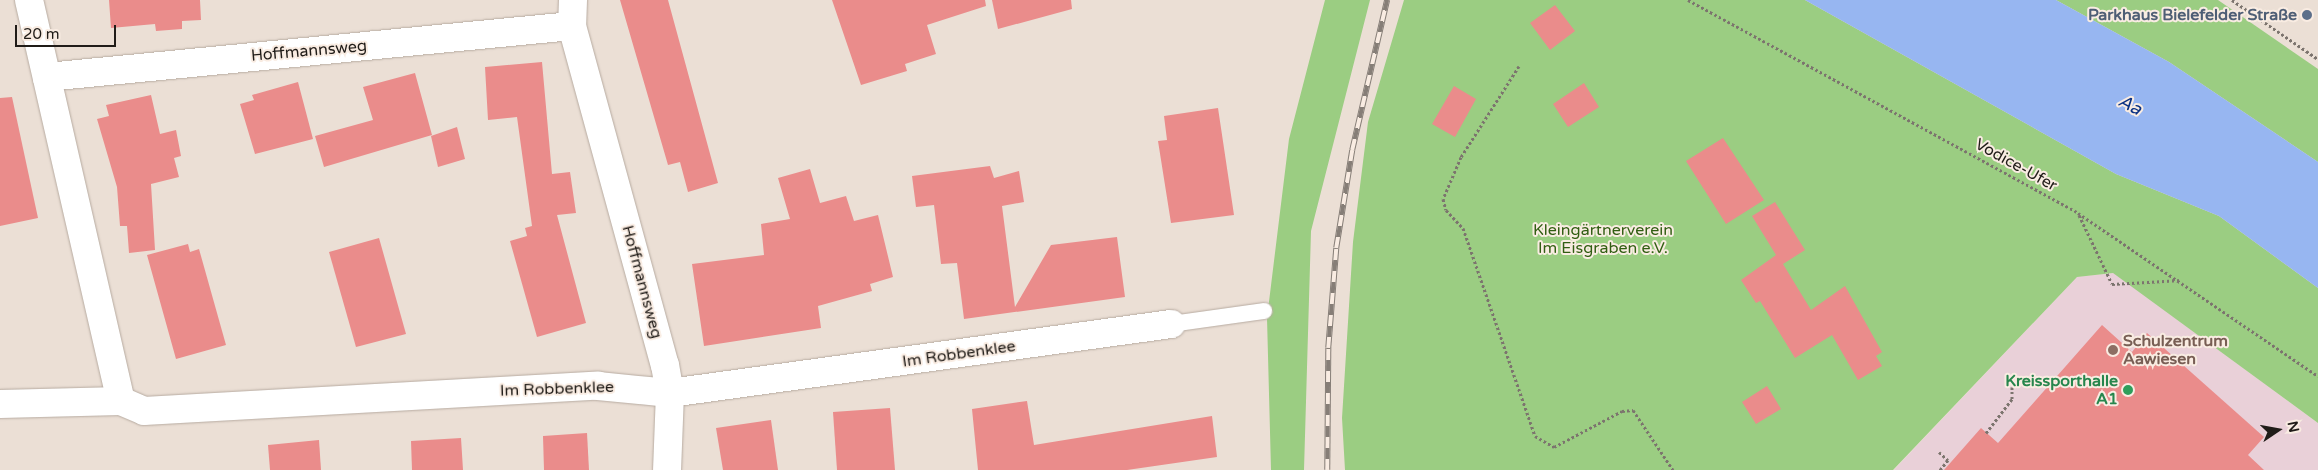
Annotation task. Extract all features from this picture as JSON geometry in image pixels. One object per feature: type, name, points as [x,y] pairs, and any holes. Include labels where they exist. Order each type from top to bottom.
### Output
[{"type":"street","points":[[29,0],[121,401]]},
{"type":"street","name":"Hoffmannsweg","points":[[47,77],[573,13],[670,393],[667,470]]},
{"type":"street","name":"Im Robbenklee","points":[[0,404],[121,401],[144,411],[598,386],[670,393],[1171,324]]},
{"type":"lane","points":[[1171,324],[1264,310]]},
{"type":"path","name":"Vodice-Ufer","points":[[1688,0],[2078,213],[2182,280],[2318,376]]},
{"type":"path","points":[[2232,0],[2318,59]]},
{"type":"path","points":[[1519,66],[1461,157],[1443,199],[1446,210],[1463,228],[1538,440],[1554,448],[1622,411],[1633,410],[1673,470]]},
{"type":"path","points":[[2078,213],[2112,284],[2182,280]]},
{"type":"path","points":[[1986,433],[2012,399],[2012,387]]},
{"type":"path","points":[[1939,452],[1948,460],[1940,470]]},
{"type":"shaded area","name":"Schulzentrum Aawiesen","points":[[2114,273],[2318,423],[2318,470],[1894,470],[2077,277]]},
{"type":"green space","points":[[1325,0],[1370,0],[1311,231],[1304,470],[1271,470],[1267,318],[1289,139]]},
{"type":"green space","name":"Kleingärtnerverein Im Eisgraben e.V.","points":[[1404,0],[1805,0],[2116,174],[2219,216],[2318,288],[2318,423],[2113,273],[2077,277],[1893,470],[1345,470],[1342,418],[1353,242],[1368,122]]},
{"type":"green space","points":[[2056,0],[2218,0],[2318,69],[2318,162],[2169,62]]},
{"type":"water","name":"Aa","points":[[1805,0],[2056,0],[2169,62],[2318,162],[2318,288],[2219,216],[2116,174]]},
{"type":"building","points":[[109,0],[200,0],[201,20],[182,21],[182,29],[156,31],[155,24],[111,28]]},
{"type":"building","points":[[620,0],[668,0],[718,183],[688,192],[680,162],[668,165]]},
{"type":"building","points":[[832,0],[985,0],[986,6],[927,25],[936,54],[905,64],[907,71],[861,85]]},
{"type":"building","points":[[992,0],[1071,0],[1072,9],[998,29]]},
{"type":"building","points":[[1555,5],[1575,31],[1550,50],[1530,23]]},
{"type":"building","points":[[542,62],[552,174],[570,172],[576,213],[557,215],[586,323],[537,337],[510,241],[527,236],[525,228],[532,226],[517,117],[488,120],[485,67]]},
{"type":"building","points":[[415,73],[432,135],[324,167],[315,136],[373,120],[363,87]]},
{"type":"building","points":[[298,82],[313,139],[255,154],[240,104],[254,100],[252,95]]},
{"type":"building","points":[[1584,83],[1599,107],[1568,127],[1553,104]]},
{"type":"building","points":[[1454,86],[1476,99],[1455,137],[1432,124]]},
{"type":"building","points":[[151,95],[160,134],[176,130],[181,156],[174,158],[179,177],[151,184],[155,250],[129,253],[127,226],[120,226],[117,187],[97,119],[109,116],[106,105]]},
{"type":"building","points":[[12,97],[38,218],[0,226],[0,98]]},
{"type":"building","points":[[1218,108],[1234,215],[1171,223],[1158,141],[1167,140],[1164,116]]},
{"type":"building","points":[[457,127],[465,159],[438,167],[431,136]]},
{"type":"building","points":[[1723,138],[1764,200],[1726,224],[1686,161]]},
{"type":"building","points":[[990,166],[994,178],[1019,171],[1024,202],[1002,206],[1015,307],[1051,245],[1117,237],[1125,297],[964,319],[957,263],[941,264],[934,205],[916,207],[912,176]]},
{"type":"building","points":[[810,169],[820,203],[846,196],[854,221],[878,215],[893,277],[870,284],[872,291],[818,306],[821,328],[704,346],[692,264],[764,255],[761,224],[790,219],[778,178]]},
{"type":"building","points":[[1775,202],[1805,250],[1783,264],[1811,310],[1845,286],[1882,352],[1876,356],[1882,366],[1858,380],[1832,335],[1795,358],[1760,301],[1756,303],[1741,280],[1776,255],[1752,216]]},
{"type":"building","points":[[379,238],[406,334],[356,347],[329,252]]},
{"type":"building","points":[[188,244],[190,252],[199,249],[226,345],[176,359],[147,255]]},
{"type":"building","name":"Kreissporthalle A1","points":[[2102,325],[2132,352],[2147,333],[2264,437],[2248,455],[2264,470],[1944,470],[1981,428],[1998,443]]},
{"type":"building","points":[[1767,386],[1781,409],[1756,424],[1742,402]]},
{"type":"building","points":[[1027,401],[1034,445],[1212,416],[1217,457],[1127,470],[978,470],[972,409]]},
{"type":"building","points":[[890,408],[895,470],[837,470],[833,412]]},
{"type":"building","points":[[771,420],[778,470],[723,470],[716,428]]},
{"type":"building","points":[[587,433],[589,470],[544,470],[543,436]]},
{"type":"building","points":[[461,438],[463,470],[412,470],[411,441]]},
{"type":"building","points":[[319,440],[321,470],[270,470],[268,445]]},
{"type":"railway","points":[[1327,470],[1328,348],[1336,248],[1352,150],[1387,0]]},
{"type":"place","name":"Parkhaus Bielefelder Straße","points":[[2307,15]]},
{"type":"place","name":"Schulzentrum Aawiesen","points":[[2113,350]]},
{"type":"place","name":"Kreissporthalle A1","points":[[2128,390]]}]
